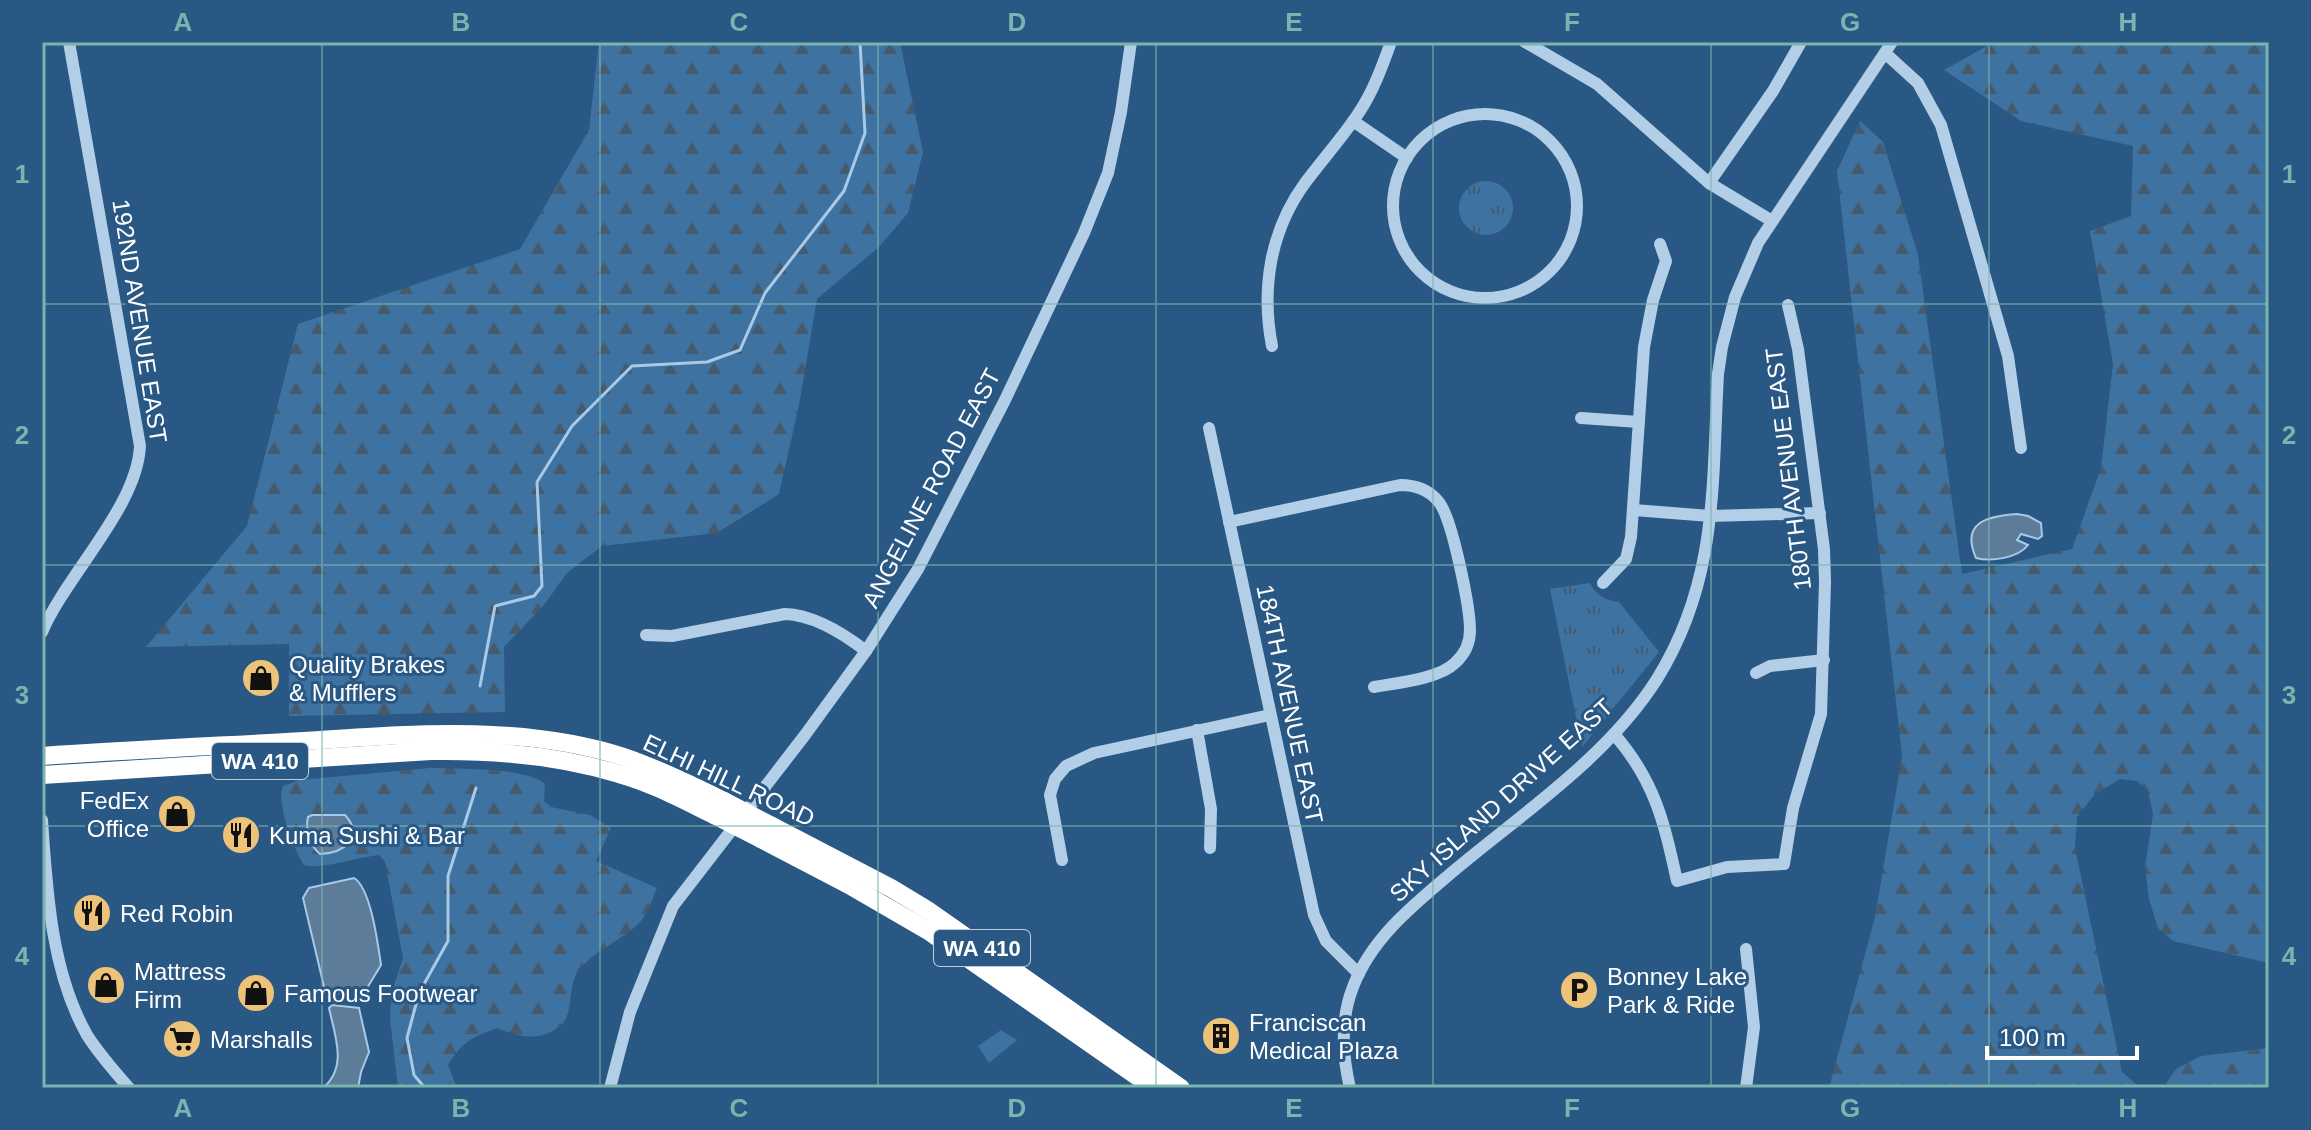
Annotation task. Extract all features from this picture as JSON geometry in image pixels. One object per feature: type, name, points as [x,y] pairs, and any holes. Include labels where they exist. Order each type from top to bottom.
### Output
[{"type":"highway","name":"ELHI HILL ROAD","points":[[42,756],[362,737],[492,734],[540,740],[622,757],[675,776],[719,808],[767,833],[891,888],[929,911],[1181,1088]]},
{"type":"highway","name":"ELHI HILL ROAD","points":[[42,775],[418,751],[478,750],[559,759],[620,774],[719,808]]},
{"type":"highway","name":"ELHI HILL ROAD","points":[[767,833],[930,932],[1154,1088]]},
{"type":"street","name":"192ND AVENUE EAST","points":[[42,632],[129,490],[138,466],[140,446],[69,42]]},
{"type":"street","name":"ANGELINE ROAD EAST","points":[[610,1088],[630,1012],[673,906],[866,651],[918,569],[1005,400],[1084,233],[1108,173],[1131,42]]},
{"type":"street","points":[[1272,346],[1267,289],[1276,241],[1299,192],[1370,94],[1391,42]]},
{"type":"street","points":[[1525,42],[1614,96],[1709,183],[1772,221]]},
{"type":"street","points":[[1709,183],[1773,91],[1801,42]]},
{"type":"street","points":[[1888,47],[1918,83],[1941,125],[2008,356],[2021,448]]},
{"type":"street","name":"SKY ISLAND DRIVE EAST","points":[[1350,1088],[1343,1051],[1344,1021],[1349,999],[1359,974],[1385,934],[1415,904],[1569,776],[1614,734],[1640,704],[1676,644],[1698,585],[1708,546],[1722,347],[1727,320],[1745,270],[1772,221],[1888,47]]},
{"type":"street","points":[[1505,116],[1538,131],[1563,157],[1574,185],[1575,223],[1564,252],[1539,280],[1503,296],[1458,294],[1433,282],[1411,261],[1395,225],[1396,184],[1407,158],[1426,136],[1440,126],[1465,117],[1505,116]]},
{"type":"street","points":[[1353,121],[1407,158]]},
{"type":"street","points":[[1603,583],[1626,559],[1634,510],[1648,324],[1666,261],[1660,244]]},
{"type":"street","name":"180TH AVENUE EAST","points":[[1614,734],[1638,764],[1657,800],[1677,881],[1727,867],[1784,864],[1793,808],[1821,714],[1825,582],[1820,513],[1798,349],[1788,305]]},
{"type":"street","points":[[1581,418],[1639,422]]},
{"type":"street","name":"184TH AVENUE EAST","points":[[1209,428],[1318,928],[1341,959],[1359,974]]},
{"type":"street","points":[[1229,522],[1400,485],[1415,486],[1438,501],[1448,517],[1469,620],[1466,647],[1456,663],[1439,673],[1374,687]]},
{"type":"street","points":[[1634,510],[1710,516],[1820,513]]},
{"type":"street","points":[[646,635],[672,636],[785,614],[832,630],[866,651]]},
{"type":"street","points":[[1756,673],[1770,666],[1824,660]]},
{"type":"street","points":[[1062,860],[1050,795],[1055,779],[1066,766],[1094,753],[1270,715]]},
{"type":"street","points":[[1197,730],[1211,809],[1210,848]]},
{"type":"street","points":[[42,820],[46,880],[58,956],[71,999],[87,1034],[129,1088]]},
{"type":"street","points":[[1746,949],[1754,1027],[1746,1088]]},
{"type":"green space","points":[[599,42],[900,42],[923,152],[908,213],[879,247],[817,299],[799,405],[779,494],[717,533],[602,546],[567,573],[544,605],[504,647],[505,712],[289,716],[289,644],[146,647],[247,526],[298,324],[520,249],[589,130]]},
{"type":"green space","points":[[1994,42],[2269,42],[2269,963],[2173,941],[2158,928],[2149,899],[2145,867],[2153,814],[2148,791],[2137,781],[2120,779],[2095,794],[2077,817],[2075,848],[2122,1072],[2137,1085],[2165,1085],[2176,1069],[2201,1056],[2269,1048],[2269,1088],[1829,1088],[1875,917],[1902,756],[1837,171],[1860,121],[1883,142],[1918,255],[1962,574],[2072,549],[2101,468],[2113,364],[2090,231],[2131,216],[2133,146],[2021,121],[1944,70]]},
{"type":"green space","points":[[1486,181],[1497,183],[1505,189],[1511,197],[1511,219],[1505,227],[1497,233],[1486,235],[1475,233],[1467,227],[1461,219],[1459,208],[1461,197],[1467,189],[1475,183]]},
{"type":"green space","points":[[1590,583],[1602,597],[1619,602],[1659,652],[1582,747],[1550,589]]},
{"type":"green space","points":[[430,768],[490,770],[536,778],[545,784],[544,801],[551,807],[590,815],[611,828],[596,861],[657,888],[640,922],[591,958],[577,973],[569,1011],[556,1029],[534,1037],[497,1028],[488,1031],[463,1046],[448,1065],[457,1088],[398,1088],[390,1018],[392,991],[403,958],[385,862],[379,855],[329,865],[304,865],[287,826],[281,794],[283,786],[299,780]]},
{"type":"green space","points":[[1001,1030],[1017,1040],[989,1063],[978,1046]]},
{"type":"shaded area","points":[[2017,514],[2041,523],[2042,536],[2038,539],[2021,534],[2017,540],[2028,545],[2011,556],[1976,558],[1972,546],[1974,529],[1987,519]]},
{"type":"shaded area","points":[[345,815],[353,831],[349,843],[337,851],[320,854],[313,847],[308,832],[308,817]]},
{"type":"shaded area","points":[[354,878],[369,905],[381,965],[361,998],[325,991],[303,898],[309,888]]},
{"type":"shaded area","points":[[332,1005],[359,1008],[369,1052],[358,1088],[323,1088],[331,1080],[337,1061],[338,1051],[329,1008]]},
{"type":"waterway","points":[[480,686],[495,606],[534,596],[542,586],[537,482],[572,426],[632,366],[707,362],[740,350],[765,293],[844,191],[865,133],[860,42]]},
{"type":"waterway","points":[[425,1088],[414,1075],[407,1038],[419,993],[448,941],[448,876],[476,788]]},
{"type":"place","name":"Quality Brakes & Mufflers","points":[[261,678]]},
{"type":"place","name":"FedEx Office","points":[[177,814]]},
{"type":"place","name":"Kuma Sushi & Bar","points":[[241,835]]},
{"type":"place","name":"Red Robin","points":[[92,913]]},
{"type":"place","name":"Mattress Firm","points":[[106,985]]},
{"type":"place","name":"Bonney Lake Park & Ride","points":[[1579,990]]},
{"type":"place","name":"Famous Footwear","points":[[256,993]]},
{"type":"place","name":"Franciscan Medical Plaza","points":[[1221,1036]]},
{"type":"place","name":"Marshalls","points":[[182,1039]]}]
